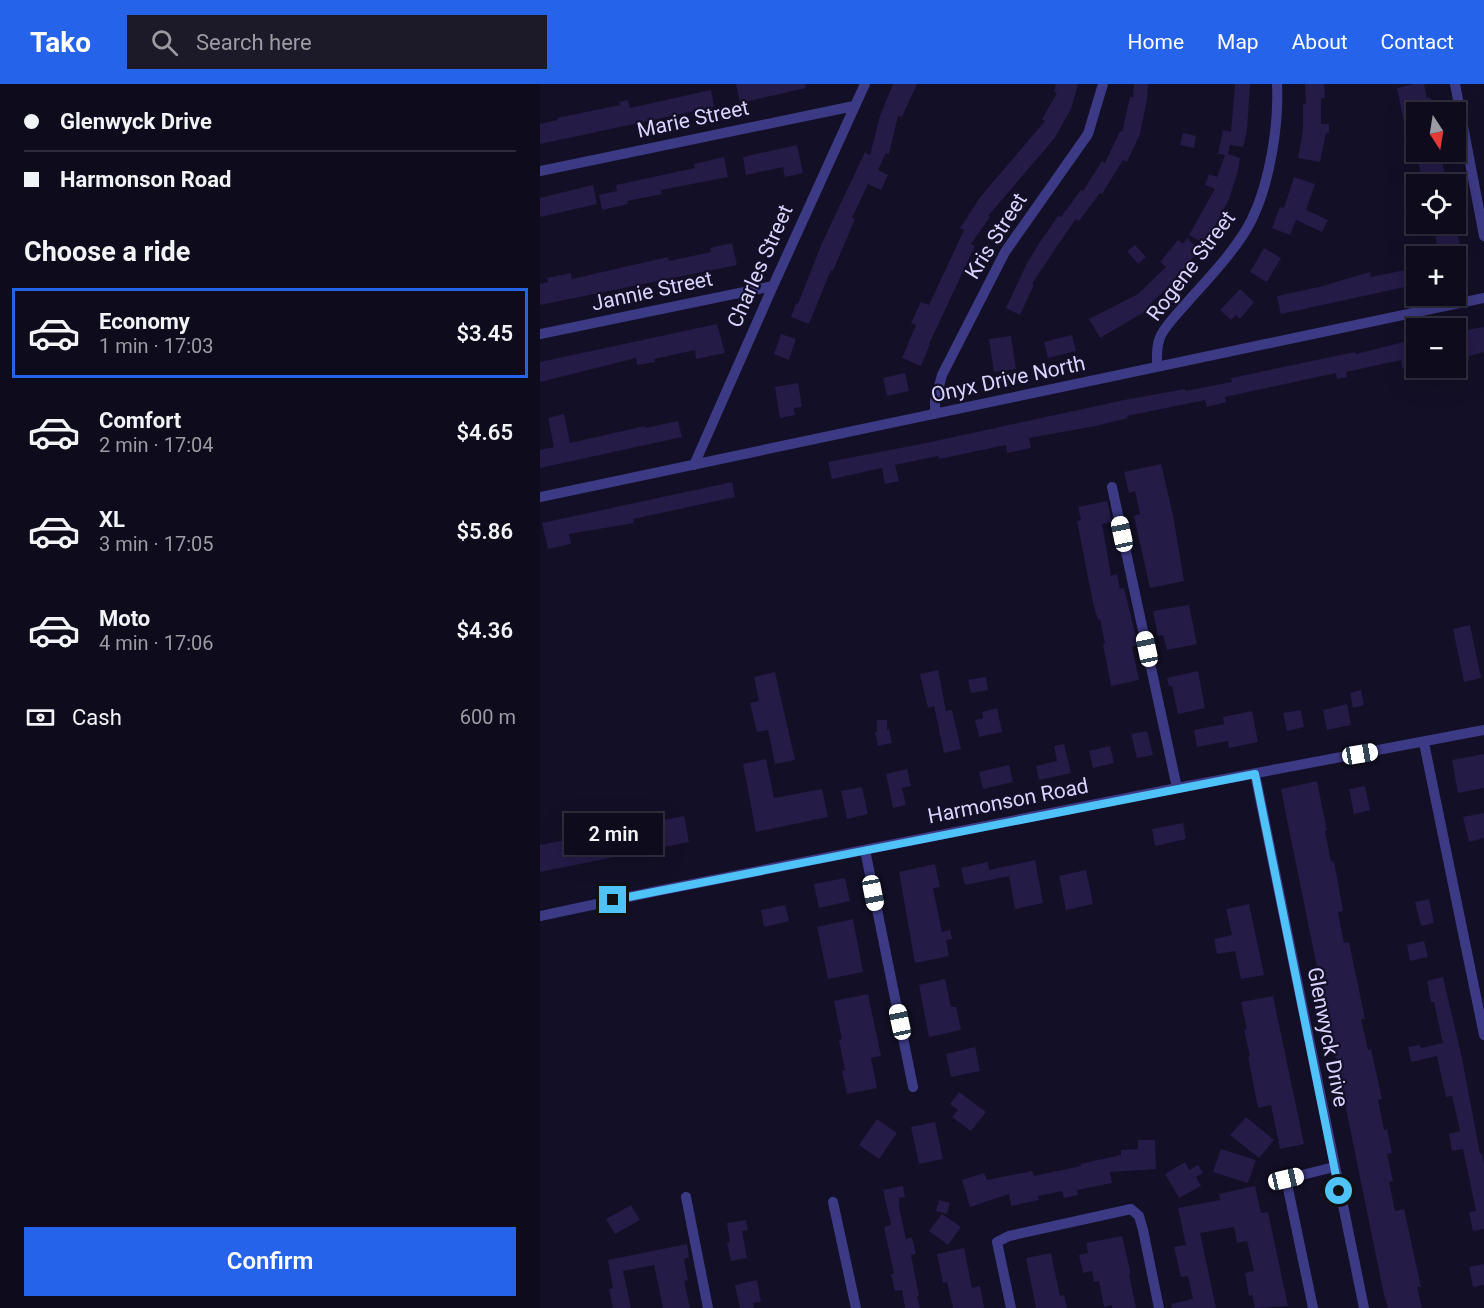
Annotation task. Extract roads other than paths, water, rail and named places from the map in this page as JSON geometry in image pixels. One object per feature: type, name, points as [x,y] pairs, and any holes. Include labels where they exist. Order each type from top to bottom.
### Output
[{"type":"street","name":"Charles Street","points":[[694,465],[865,84]]},
{"type":"street","name":"Kris Street","points":[[935,414],[935,401],[942,375],[1005,252],[1088,134],[1103,84]]},
{"type":"street","name":"Rogene Street","points":[[1157,367],[1157,348],[1165,330],[1209,278],[1252,220],[1275,138],[1278,110],[1277,84]]},
{"type":"street","points":[[1455,84],[1484,236]]},
{"type":"street","name":"Marie Street","points":[[540,171],[854,106]]},
{"type":"street","name":"Jannie Street","points":[[540,334],[773,286]]},
{"type":"street","name":"Onyx Drive North","points":[[540,497],[1484,298]]},
{"type":"street","points":[[1113,487],[1177,788]]},
{"type":"street","name":"Harmonson Road","points":[[540,916],[1177,788],[1484,730]]},
{"type":"street","points":[[1424,743],[1484,1035]]},
{"type":"street","name":"Glenwyck Drive","points":[[1255,774],[1364,1308]]},
{"type":"street","points":[[864,850],[913,1087]]},
{"type":"street","points":[[1313,1308],[1286,1179],[1334,1167]]},
{"type":"street","points":[[686,1197],[708,1308]]},
{"type":"street","points":[[833,1202],[856,1308]]},
{"type":"street","points":[[1011,1308],[997,1242],[1009,1236],[1131,1209],[1136,1212],[1143,1230],[1160,1308]]}]
